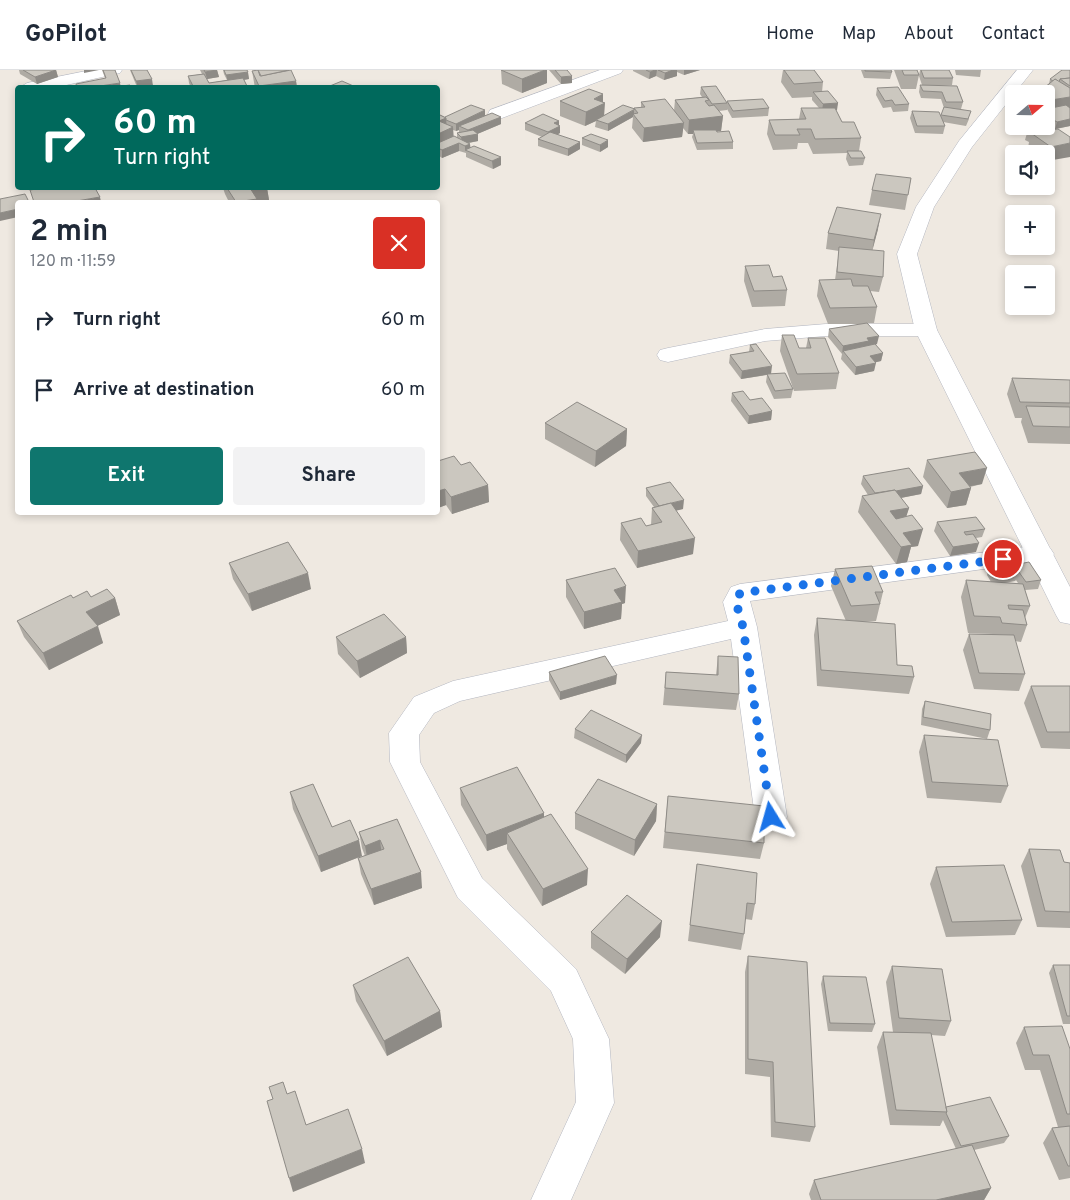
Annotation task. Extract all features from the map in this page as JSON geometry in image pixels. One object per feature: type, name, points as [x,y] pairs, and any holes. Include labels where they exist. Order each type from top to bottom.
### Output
[{"type":"street","points":[[40,85],[114,70]]},
{"type":"street","points":[[496,114],[615,70]]},
{"type":"street","points":[[1025,70],[965,145],[925,206],[907,254],[926,330],[1041,554],[1070,615]]},
{"type":"street","points":[[668,355],[764,335],[826,330],[926,330]]},
{"type":"street","points":[[771,817],[743,627],[736,602],[740,593],[1041,554]]},
{"type":"street","points":[[551,1200],[595,1103],[591,1039],[564,980],[470,888],[405,762],[404,733],[424,705],[452,692],[743,627]]},
{"type":"building","points":[[23,70],[56,70],[35,77]]},
{"type":"building","points":[[103,70],[115,70],[120,83],[107,85],[76,84],[106,78]]},
{"type":"building","points":[[131,70],[147,70],[152,79],[136,81]]},
{"type":"building","points":[[224,70],[247,70],[248,72],[226,75]]},
{"type":"building","points":[[258,70],[260,76],[291,70],[296,81],[259,85],[252,71]]},
{"type":"building","points":[[258,70],[289,70],[261,76]]},
{"type":"building","points":[[501,70],[545,70],[522,79]]},
{"type":"building","points":[[555,70],[567,70],[572,76],[561,77]]},
{"type":"building","points":[[658,70],[673,70],[665,73]]},
{"type":"building","points":[[784,70],[814,70],[823,82],[794,84]]},
{"type":"building","points":[[891,70],[892,72],[865,71]]},
{"type":"building","points":[[902,70],[917,70],[919,75],[904,75]]},
{"type":"building","points":[[921,70],[949,70],[953,78],[924,78]]},
{"type":"building","points":[[1062,70],[1070,70],[1070,78],[1060,79],[1059,82],[1055,79],[1053,81],[1050,79]]},
{"type":"building","points":[[204,74],[209,83],[243,78],[246,85],[192,85],[188,76]]},
{"type":"building","points":[[1070,78],[1070,86],[1060,79]]},
{"type":"building","points":[[1055,79],[1070,88],[1070,97],[1055,99],[1055,85],[1048,85]]},
{"type":"building","points":[[342,81],[351,85],[332,85]]},
{"type":"building","points":[[920,85],[957,86],[963,102],[946,102],[942,92],[923,91]]},
{"type":"building","points":[[716,86],[727,103],[712,104],[701,87]]},
{"type":"building","points":[[898,87],[909,104],[895,105],[892,100],[885,101],[877,88]]},
{"type":"building","points":[[589,89],[603,94],[594,99],[605,103],[586,112],[560,101]]},
{"type":"building","points":[[828,91],[838,103],[823,104],[813,92]]},
{"type":"building","points":[[706,97],[709,100],[705,101],[709,106],[714,105],[723,116],[689,120],[675,100]]},
{"type":"building","points":[[665,99],[684,123],[644,128],[633,114],[638,113],[634,108],[645,107],[641,102]]},
{"type":"building","points":[[763,99],[769,108],[733,111],[727,101]]},
{"type":"building","points":[[471,105],[485,110],[456,124],[446,120],[445,117]]},
{"type":"building","points":[[623,105],[635,109],[608,124],[596,120]]},
{"type":"building","points":[[1066,105],[1070,108],[1070,119],[1055,121],[1055,107]]},
{"type":"building","points":[[944,107],[971,111],[968,119],[941,115]]},
{"type":"building","points":[[801,108],[835,108],[842,122],[854,122],[861,138],[815,139],[811,129],[797,129],[800,135],[775,135],[769,120],[806,119]]},
{"type":"building","points":[[912,111],[939,112],[945,126],[917,126]]},
{"type":"building","points":[[492,113],[501,117],[468,130],[459,126]]},
{"type":"building","points":[[543,114],[559,121],[554,123],[560,126],[548,132],[525,123]]},
{"type":"building","points":[[440,115],[446,118],[440,121]]},
{"type":"building","points":[[440,121],[453,127],[440,133]]},
{"type":"building","points":[[1055,129],[1058,129],[1070,137],[1070,143],[1055,146],[1048,145],[1034,135],[1055,135]]},
{"type":"building","points":[[473,130],[478,134],[461,137],[457,133]]},
{"type":"building","points":[[693,130],[729,131],[733,142],[697,143]]},
{"type":"building","points":[[550,132],[580,142],[568,149],[538,139]]},
{"type":"building","points":[[591,134],[608,140],[600,145],[582,138]]},
{"type":"building","points":[[454,136],[470,144],[465,146],[459,143],[442,150],[440,149],[440,142]]},
{"type":"building","points":[[474,146],[501,157],[492,161],[465,150]]},
{"type":"building","points":[[847,151],[861,151],[865,158],[851,158]]},
{"type":"building","points":[[876,174],[911,178],[908,195],[872,190]]},
{"type":"building","points":[[30,190],[96,190],[100,197],[83,200],[33,200]]},
{"type":"building","points":[[228,190],[251,190],[257,199],[250,200],[235,200]]},
{"type":"building","points":[[25,194],[28,200],[15,200],[15,210],[0,213],[0,199]]},
{"type":"building","points":[[837,207],[881,214],[874,240],[828,233]]},
{"type":"building","points":[[839,247],[884,251],[883,277],[837,272]]},
{"type":"building","points":[[769,265],[773,277],[782,276],[787,290],[754,291],[745,266]]},
{"type":"building","points":[[851,279],[853,286],[868,286],[877,307],[830,308],[819,280]]},
{"type":"building","points":[[867,323],[879,336],[867,338],[869,341],[843,346],[829,329]]},
{"type":"building","points":[[782,335],[794,335],[799,348],[811,348],[808,338],[825,338],[839,373],[797,374]]},
{"type":"building","points":[[756,344],[772,366],[742,371],[730,355],[754,351],[750,345]]},
{"type":"building","points":[[875,344],[883,353],[870,356],[876,363],[856,367],[843,351]]},
{"type":"building","points":[[785,373],[793,389],[775,391],[767,374]]},
{"type":"building","points":[[1012,378],[1070,380],[1070,403],[1020,402]]},
{"type":"building","points":[[743,391],[750,400],[762,398],[772,411],[749,416],[732,393]]},
{"type":"building","points":[[577,402],[627,429],[596,451],[545,423]]},
{"type":"building","points":[[1026,406],[1070,407],[1070,427],[1033,426]]},
{"type":"building","points":[[975,452],[987,468],[959,473],[971,488],[951,492],[927,460]]},
{"type":"building","points":[[454,456],[461,465],[470,462],[488,485],[451,497],[445,489],[440,490],[440,460]]},
{"type":"building","points":[[909,468],[923,486],[875,493],[863,476]]},
{"type":"building","points":[[670,482],[684,500],[659,506],[646,488]]},
{"type":"building","points":[[895,490],[909,508],[890,511],[896,519],[912,515],[923,529],[903,533],[912,545],[901,547],[862,496]]},
{"type":"building","points":[[671,503],[695,538],[638,551],[621,523],[641,518],[646,526],[662,522],[652,508]]},
{"type":"building","points":[[976,517],[985,529],[964,532],[966,535],[973,534],[979,543],[953,547],[937,522]]},
{"type":"building","points":[[288,542],[308,573],[248,594],[229,563]]},
{"type":"building","points":[[1029,562],[1041,580],[1026,582],[1014,565]]},
{"type":"building","points":[[1012,563],[1018,573],[996,576],[990,566]]},
{"type":"building","points":[[872,566],[883,592],[875,592],[880,604],[851,606],[835,569]]},
{"type":"building","points":[[615,568],[626,586],[614,590],[622,602],[584,612],[566,580]]},
{"type":"building","points":[[966,580],[1023,584],[1030,606],[1008,605],[1009,609],[1023,610],[1027,625],[1002,623],[1000,617],[974,616]]},
{"type":"building","points":[[107,589],[115,598],[86,612],[98,626],[43,653],[17,621],[71,595],[73,598],[87,591],[91,597]]},
{"type":"building","points":[[384,614],[406,637],[357,661],[336,637]]},
{"type":"building","points":[[817,618],[895,624],[897,665],[912,666],[914,677],[821,670]]},
{"type":"building","points":[[969,634],[1014,635],[1025,674],[979,673]]},
{"type":"building","points":[[605,656],[617,675],[560,692],[549,672]]},
{"type":"building","points":[[718,656],[738,657],[739,694],[665,688],[666,672],[718,675]]},
{"type":"building","points":[[1031,686],[1070,686],[1070,732],[1047,732]]},
{"type":"building","points":[[925,701],[991,714],[990,730],[923,717]]},
{"type":"building","points":[[591,710],[642,735],[626,755],[575,729]]},
{"type":"building","points":[[924,735],[998,740],[1008,786],[932,782]]},
{"type":"building","points":[[517,767],[544,813],[486,835],[460,788]]},
{"type":"building","points":[[598,779],[657,804],[635,840],[575,813]]},
{"type":"building","points":[[313,784],[332,827],[350,820],[359,840],[318,856],[290,792]]},
{"type":"building","points":[[668,796],[764,806],[764,843],[665,832]]},
{"type":"building","points":[[551,814],[588,869],[543,889],[507,833]]},
{"type":"building","points":[[397,819],[421,872],[371,889],[358,858],[384,849],[380,840],[365,846],[359,832]]},
{"type":"building","points":[[1029,849],[1060,850],[1064,862],[1070,863],[1070,912],[1045,911]]},
{"type":"building","points":[[697,864],[757,873],[755,904],[747,903],[744,934],[690,925]]},
{"type":"building","points":[[1004,865],[1022,920],[952,922],[936,867]]},
{"type":"building","points":[[627,895],[662,921],[627,959],[591,932]]},
{"type":"building","points":[[748,956],[807,962],[815,1127],[775,1122],[773,1062],[748,1059]]},
{"type":"building","points":[[408,957],[440,1011],[384,1041],[353,985]]},
{"type":"building","points":[[1053,965],[1070,965],[1070,1016],[1067,1016]]},
{"type":"building","points":[[892,966],[942,969],[951,1021],[899,1018]]},
{"type":"building","points":[[823,976],[866,977],[875,1024],[830,1023]]},
{"type":"building","points":[[1062,1026],[1070,1049],[1070,1114],[1067,1114],[1049,1055],[1033,1055],[1024,1027]]},
{"type":"building","points":[[883,1032],[931,1033],[947,1112],[896,1110]]},
{"type":"building","points":[[283,1082],[287,1094],[295,1091],[306,1125],[348,1109],[362,1149],[289,1178],[267,1101],[273,1099],[269,1087]]},
{"type":"building","points":[[990,1097],[1009,1136],[961,1146],[946,1113],[946,1107]]},
{"type":"building","points":[[1070,1126],[1070,1166],[1068,1166],[1052,1128]]},
{"type":"building","points":[[972,1145],[991,1188],[936,1200],[821,1200],[814,1180]]},
{"type":"route","points":[[771,817],[743,627],[736,602],[740,593],[1003,559]]}]
